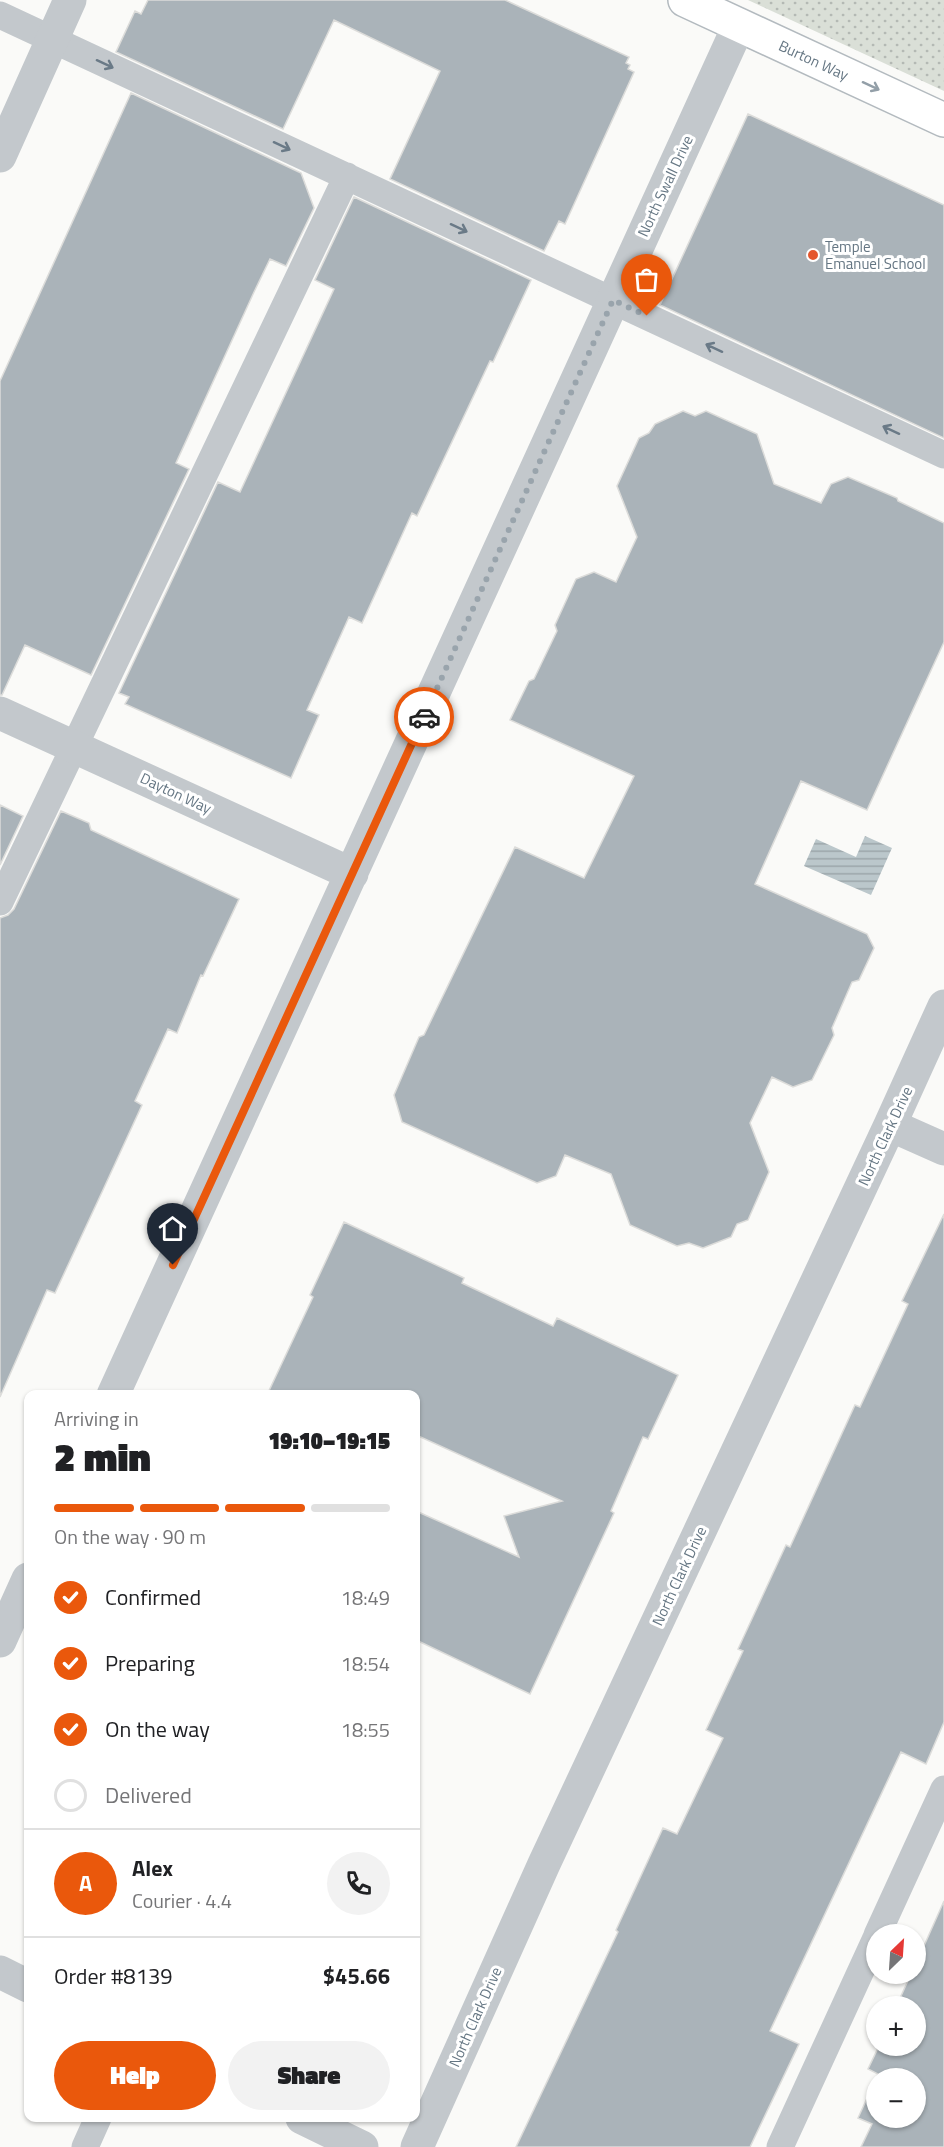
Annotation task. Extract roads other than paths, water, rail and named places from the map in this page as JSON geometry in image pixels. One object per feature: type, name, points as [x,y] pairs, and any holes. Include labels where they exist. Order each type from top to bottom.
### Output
[{"type":"main road","name":"Burton Way","points":[[685,0],[944,120]]},
{"type":"street","points":[[0,156],[70,0]]},
{"type":"street","name":"North Swall Drive","points":[[115,1390],[739,25]]},
{"type":"street","name":"Dayton Way","points":[[0,713],[352,874]]},
{"type":"street","name":"North Clark Drive","points":[[417,2147],[549,1854],[944,1006]]},
{"type":"street","points":[[890,1125],[944,1149]]},
{"type":"street","points":[[0,1641],[24,1588]]},
{"type":"street","points":[[0,1972],[24,1984]]},
{"type":"street","points":[[310,2122],[362,2147]]},
{"type":"lane","points":[[0,15],[944,455]]},
{"type":"lane","points":[[0,902],[347,176]]},
{"type":"lane","points":[[882,1924],[944,1789]]},
{"type":"lane","points":[[780,2147],[866,1960]]},
{"type":"lane","points":[[85,2147],[96,2122]]},
{"type":"place","name":"Temple Emanuel School","points":[[813,255]]}]
